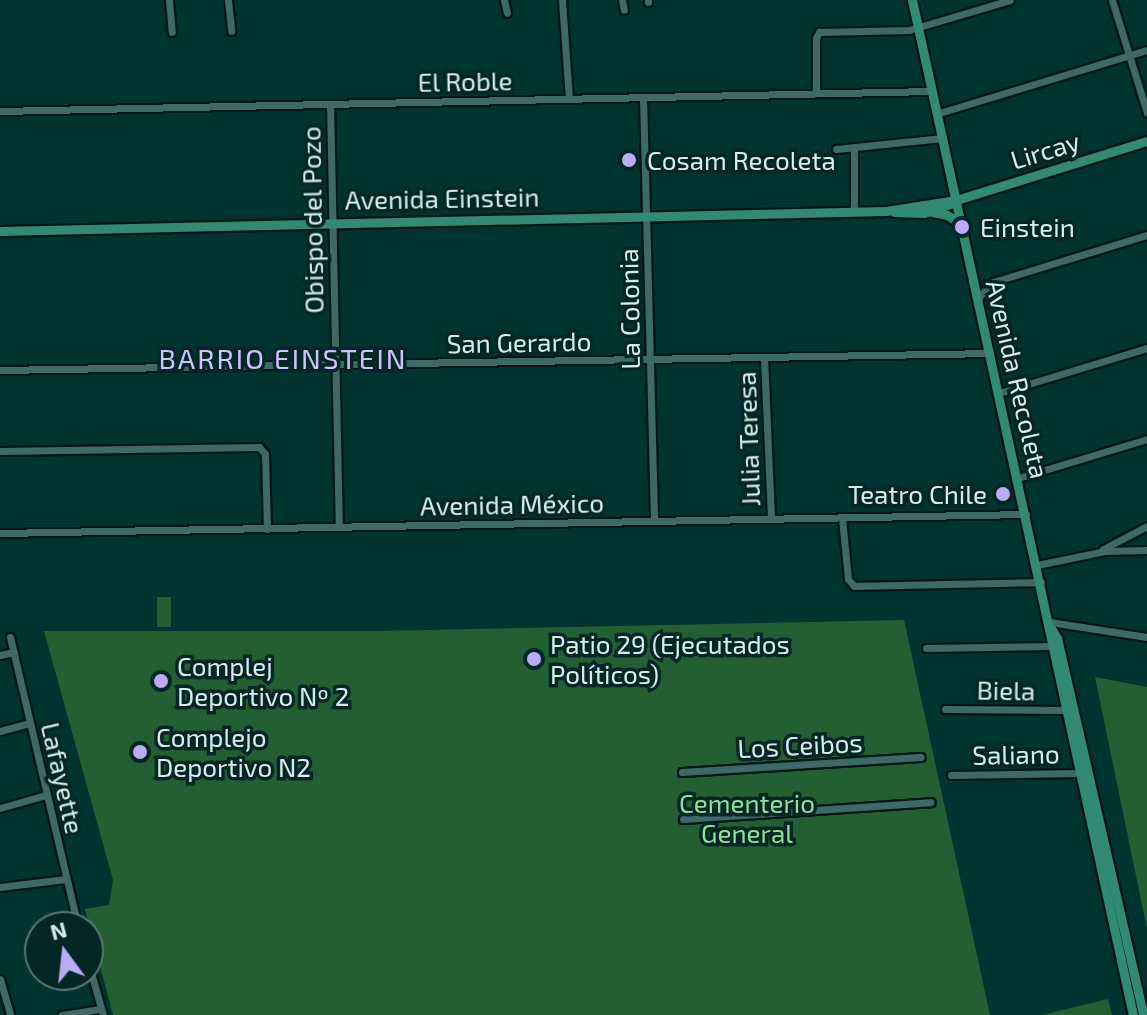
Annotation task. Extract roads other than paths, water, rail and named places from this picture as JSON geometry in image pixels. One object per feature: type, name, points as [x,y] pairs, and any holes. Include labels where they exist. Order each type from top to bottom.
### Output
[{"type":"main road","name":"Avenida Recoleta","points":[[912,0],[1133,1015]]},
{"type":"main road","name":"Lircay","points":[[956,200],[1147,141]]},
{"type":"main road","name":"Avenida Einstein","points":[[0,231],[646,215],[924,213],[956,200]]},
{"type":"main road","name":"Avenida Einstein","points":[[886,211],[956,200]]},
{"type":"main road","points":[[924,213],[944,214],[961,224]]},
{"type":"main road","name":"Avenida Recoleta","points":[[1050,625],[1057,638],[1143,1015]]},
{"type":"street","points":[[169,0],[172,32]]},
{"type":"street","points":[[228,0],[231,31]]},
{"type":"street","points":[[504,0],[507,13]]},
{"type":"street","points":[[562,0],[569,99]]},
{"type":"street","points":[[622,0],[624,10]]},
{"type":"street","points":[[816,93],[816,38],[819,32],[918,28],[1010,0]]},
{"type":"street","points":[[1112,0],[1147,113]]},
{"type":"street","points":[[936,114],[1147,50]]},
{"type":"street","name":"El Roble","points":[[0,111],[931,91]]},
{"type":"street","name":"La Colonia","points":[[643,97],[654,521]]},
{"type":"street","name":"Obispo del Pozo","points":[[330,104],[339,527]]},
{"type":"street","points":[[836,149],[942,138]]},
{"type":"street","points":[[854,147],[854,212]]},
{"type":"street","points":[[978,298],[993,282],[1147,235]]},
{"type":"street","points":[[973,276],[993,282]]},
{"type":"street","points":[[999,393],[1147,348]]},
{"type":"street","name":"San Gerardo","points":[[0,370],[990,353]]},
{"type":"street","name":"Julia Teresa","points":[[764,357],[771,519]]},
{"type":"street","points":[[1018,478],[1147,439]]},
{"type":"street","points":[[0,451],[259,447],[265,454],[267,529]]},
{"type":"street","name":"Avenida México","points":[[0,533],[1026,514]]},
{"type":"street","points":[[842,518],[848,579],[854,586],[1041,582]]},
{"type":"street","points":[[1096,553],[1147,526]]},
{"type":"street","points":[[1127,536],[1131,550]]},
{"type":"street","points":[[1037,565],[1096,553],[1147,550]]},
{"type":"street","points":[[1050,625],[1147,637]]},
{"type":"street","name":"Lafayette","points":[[10,637],[74,911]]},
{"type":"street","points":[[926,648],[1052,646]]},
{"type":"street","points":[[0,655],[14,652]]},
{"type":"street","name":"Biela","points":[[945,709],[1067,710]]},
{"type":"street","points":[[0,731],[30,723]]},
{"type":"street","name":"Los Ceibos","points":[[682,772],[921,757]]},
{"type":"street","name":"Saliano","points":[[951,775],[1081,773]]},
{"type":"street","points":[[0,808],[46,795]]},
{"type":"street","points":[[683,819],[930,802]]},
{"type":"street","points":[[0,887],[66,879]]},
{"type":"street","points":[[0,979],[10,1015]]},
{"type":"street","points":[[62,1015],[102,1012],[96,991]]},
{"type":"place","name":"Cosam Recoleta","points":[[629,160]]},
{"type":"place","name":"Einstein","points":[[962,227]]},
{"type":"place","name":"Teatro Chile","points":[[1003,494]]},
{"type":"place","name":"Patio 29 (Ejecutados Políticos)","points":[[534,659]]},
{"type":"place","name":"Complej Deportivo Nº 2","points":[[161,681]]},
{"type":"place","name":"Complejo Deportivo N2","points":[[140,752]]},
{"type":"district","name":"BARRIO EINSTEIN","points":[[283,358]]},
{"type":"park label","name":"Cementerio General","points":[[747,818]]}]
